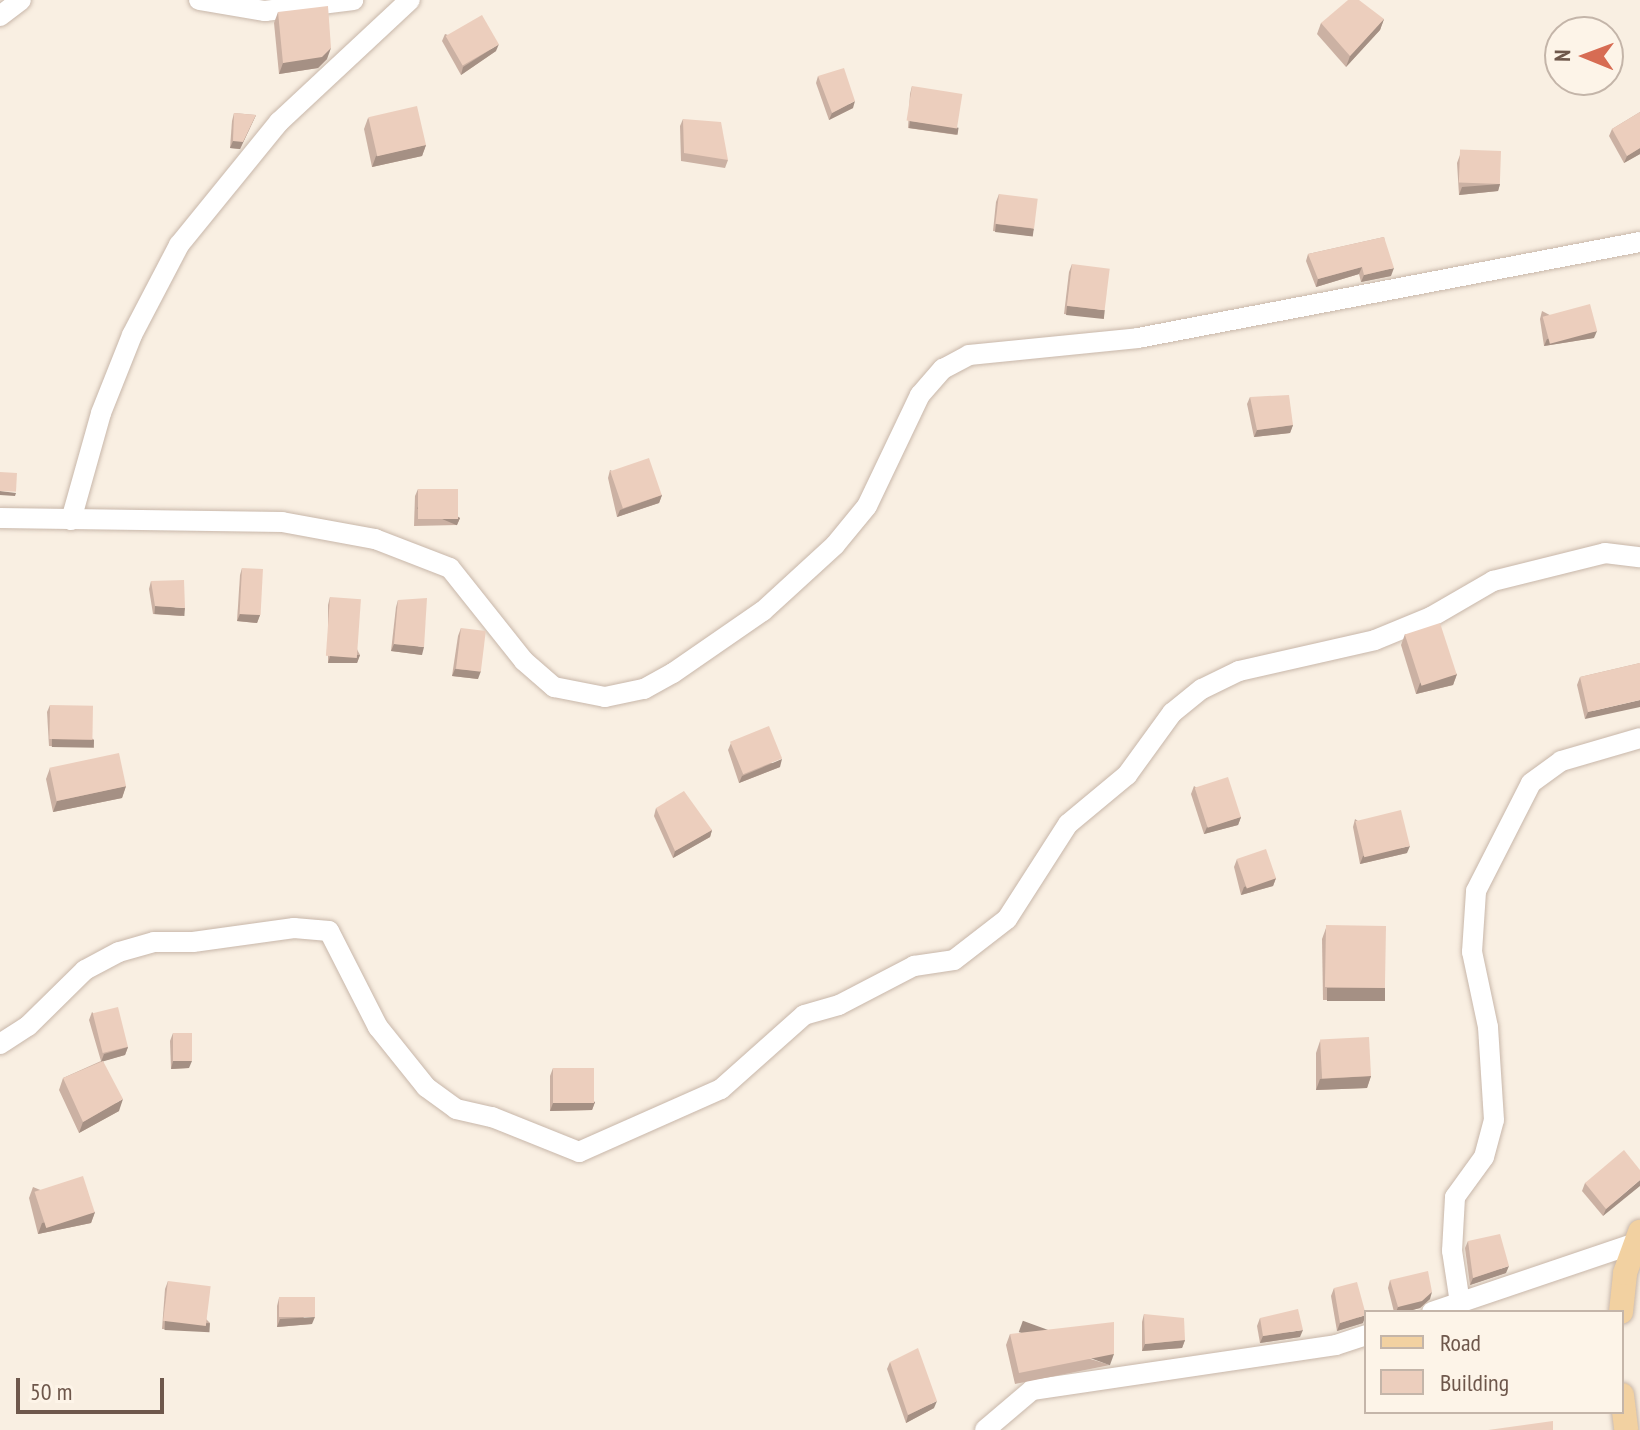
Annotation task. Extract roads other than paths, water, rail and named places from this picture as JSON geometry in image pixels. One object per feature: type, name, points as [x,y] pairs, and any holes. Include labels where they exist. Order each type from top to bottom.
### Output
[{"type":"main road","points":[[1621,1310],[1636,1238]]},
{"type":"street","points":[[0,16],[21,0]]},
{"type":"street","points":[[199,0],[265,11],[353,0]]},
{"type":"street","points":[[71,520],[101,413],[132,335],[179,245],[279,122],[410,0]]},
{"type":"street","points":[[0,518],[282,522],[419,552],[450,568],[524,661],[554,687],[605,697],[644,689],[673,673],[763,611],[835,545],[867,506],[920,395],[943,369],[969,355],[1138,338],[1640,242]]},
{"type":"street","points":[[0,1044],[28,1026],[85,970],[119,952],[154,942],[193,942],[294,928],[329,931],[378,1027],[426,1087],[456,1109],[492,1117],[579,1152],[721,1089],[804,1015],[839,1005],[914,966],[954,960],[1007,919],[1068,824],[1127,775],[1172,713],[1202,689],[1239,671],[1375,640],[1431,617],[1493,581],[1605,553],[1640,557]]},
{"type":"street","points":[[1460,1303],[1452,1251],[1455,1197],[1488,1149],[1494,1120],[1488,1027],[1472,952],[1476,891],[1537,777],[1561,761],[1640,738]]},
{"type":"street","points":[[1438,1310],[1636,1238]]},
{"type":"street","points":[[985,1430],[1032,1390],[1320,1347],[1364,1336]]}]
